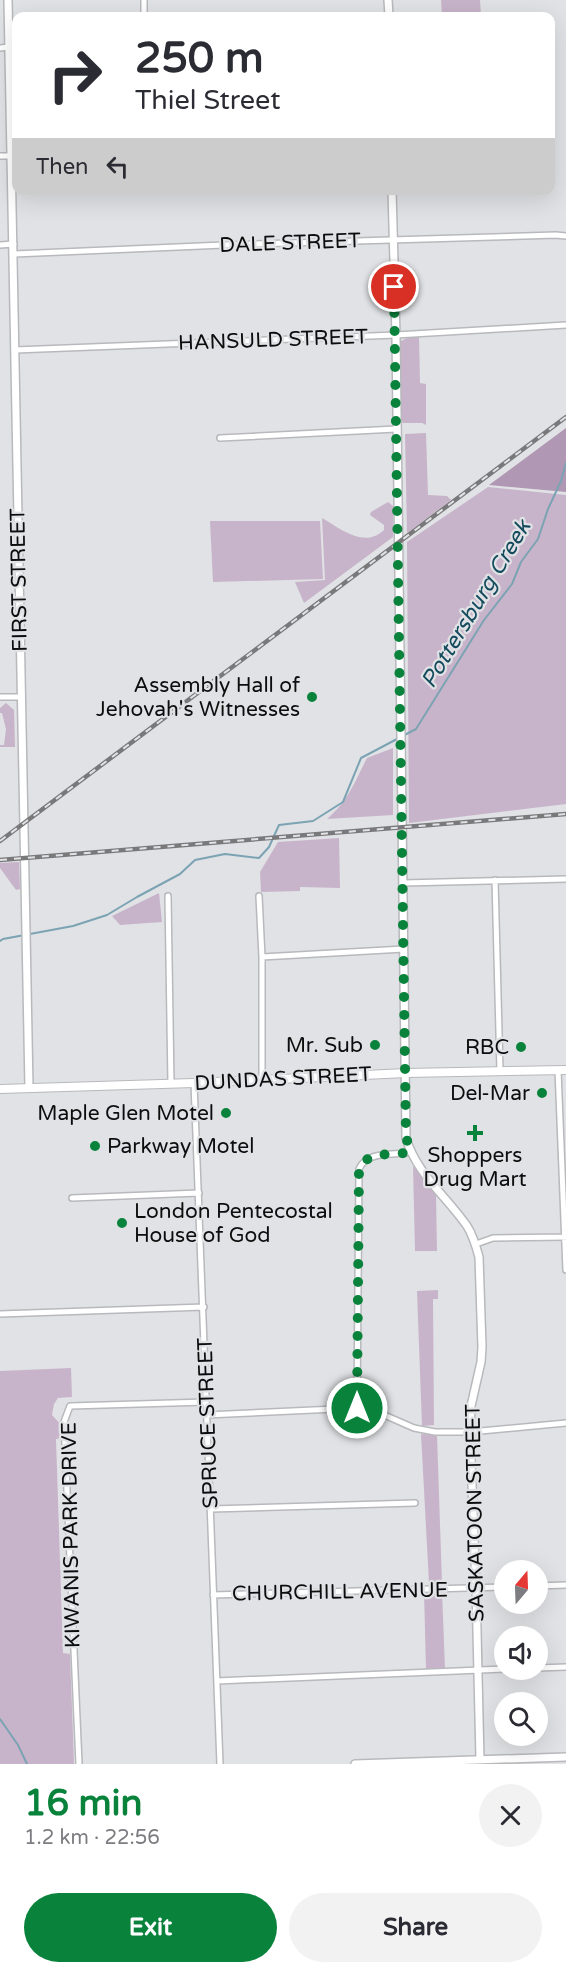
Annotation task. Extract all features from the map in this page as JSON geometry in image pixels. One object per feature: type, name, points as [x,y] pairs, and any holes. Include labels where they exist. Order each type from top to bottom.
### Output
[{"type":"main road","name":"DUNDAS STREET","points":[[0,1089],[406,1073],[562,1070]]},
{"type":"street","name":"FIRST STREET","points":[[8,0],[9,47],[12,54]]},
{"type":"street","points":[[0,48],[9,47]]},
{"type":"street","name":"FIRST STREET","points":[[13,195],[29,1088]]},
{"type":"street","name":"SASKATOON STREET","points":[[392,195],[396,335],[406,1137],[420,1168],[468,1227],[479,1257],[482,1347],[471,1406],[470,1432],[477,1588],[480,1760]]},
{"type":"street","name":"DALE STREET","points":[[14,254],[566,236]]},
{"type":"street","points":[[0,245],[14,244]]},
{"type":"street","name":"HANSULD STREET","points":[[15,350],[396,335],[566,325]]},
{"type":"street","points":[[220,438],[396,429]]},
{"type":"street","points":[[0,698],[21,697]]},
{"type":"street","points":[[403,883],[566,879]]},
{"type":"street","points":[[495,880],[500,1071]]},
{"type":"street","points":[[168,896],[171,1084]]},
{"type":"street","points":[[259,896],[262,957],[262,1080]]},
{"type":"street","points":[[262,957],[404,949]]},
{"type":"street","points":[[562,1070],[566,1270]]},
{"type":"street","name":"SPRUCE STREET","points":[[194,1083],[220,1764]]},
{"type":"street","points":[[357,1408],[359,1169],[362,1161],[369,1157],[405,1153],[410,1150]]},
{"type":"street","points":[[72,1198],[199,1193]]},
{"type":"street","points":[[476,1244],[493,1238],[565,1237]]},
{"type":"street","points":[[0,1314],[204,1307]]},
{"type":"street","name":"KIWANIS PARK DRIVE","points":[[79,1764],[64,1422],[70,1406],[206,1402]]},
{"type":"street","points":[[206,1415],[357,1408],[382,1414],[414,1428],[435,1432],[470,1432],[566,1423]]},
{"type":"street","points":[[211,1509],[415,1503]]},
{"type":"street","points":[[548,1586],[566,1585]]},
{"type":"street","name":"CHURCHILL AVENUE","points":[[213,1595],[494,1587]]},
{"type":"street","points":[[548,1668],[566,1667]]},
{"type":"street","points":[[217,1682],[494,1669]]},
{"type":"street","points":[[355,1764],[480,1760],[558,1761],[566,1757]]},
{"type":"shaded area","points":[[441,0],[480,0],[481,12],[442,12]]},
{"type":"shaded area","points":[[409,337],[419,337],[420,383],[426,384],[426,425],[403,423],[401,420],[399,342]]},
{"type":"shaded area","points":[[566,428],[566,492],[489,485]]},
{"type":"shaded area","points":[[426,433],[428,495],[447,496],[451,500],[407,533],[405,434]]},
{"type":"shaded area","points":[[488,487],[566,495],[566,804],[409,823],[407,542]]},
{"type":"shaded area","points":[[388,502],[393,506],[393,537],[304,603],[295,582],[325,580],[322,518],[345,532],[369,538],[384,530],[384,525],[370,515],[371,512]]},
{"type":"shaded area","points":[[210,521],[320,521],[323,579],[213,582]]},
{"type":"shaded area","points":[[6,703],[14,710],[15,747],[0,747],[4,745],[6,729],[0,708]]},
{"type":"shaded area","points":[[393,748],[393,815],[327,819],[346,798],[367,758]]},
{"type":"shaded area","points":[[339,838],[340,888],[300,887],[300,891],[261,892],[260,872],[278,842]]},
{"type":"shaded area","points":[[19,862],[20,889],[16,890],[0,868],[0,863]]},
{"type":"shaded area","points":[[159,893],[162,922],[120,925],[112,916]]},
{"type":"shaded area","points":[[413,1166],[436,1195],[437,1251],[415,1251]]},
{"type":"shaded area","points":[[438,1290],[438,1299],[433,1299],[434,1425],[422,1426],[417,1291]]},
{"type":"shaded area","points":[[71,1368],[72,1397],[58,1398],[52,1415],[62,1426],[63,1438],[56,1439],[63,1653],[70,1654],[74,1764],[0,1764],[0,1371]]},
{"type":"shaded area","points":[[421,1434],[437,1435],[442,1583],[429,1583]]},
{"type":"shaded area","points":[[424,1591],[442,1591],[445,1669],[426,1670]]},
{"type":"waterway","name":"Pottersburg Creek","points":[[0,941],[73,926],[107,915],[180,874],[195,860],[225,854],[259,858],[269,847],[279,825],[313,821],[343,802],[361,758],[416,729],[484,620],[512,584],[521,562],[538,539],[566,463]]},
{"type":"waterway","name":"Pottersburg Creek","points":[[0,1719],[18,1745],[27,1764]]},
{"type":"railway","points":[[0,841],[566,417]]},
{"type":"railway","points":[[0,860],[566,814]]},
{"type":"place","name":"Assembly Hall of Jehovah's Witnesses","points":[[312,697]]},
{"type":"place","name":"Mr. Sub","points":[[375,1045]]},
{"type":"place","name":"RBC","points":[[521,1047]]},
{"type":"place","name":"Del-Mar","points":[[542,1093]]},
{"type":"place","name":"Maple Glen Motel","points":[[226,1113]]},
{"type":"place","name":"Shoppers Drug Mart","points":[[475,1133]]},
{"type":"place","name":"Parkway Motel","points":[[95,1146]]},
{"type":"place","name":"London Pentecostal House of God","points":[[122,1223]]},
{"type":"route","points":[[357,1408],[359,1169],[362,1161],[369,1157],[405,1153],[410,1150],[406,1137],[394,287]]}]
